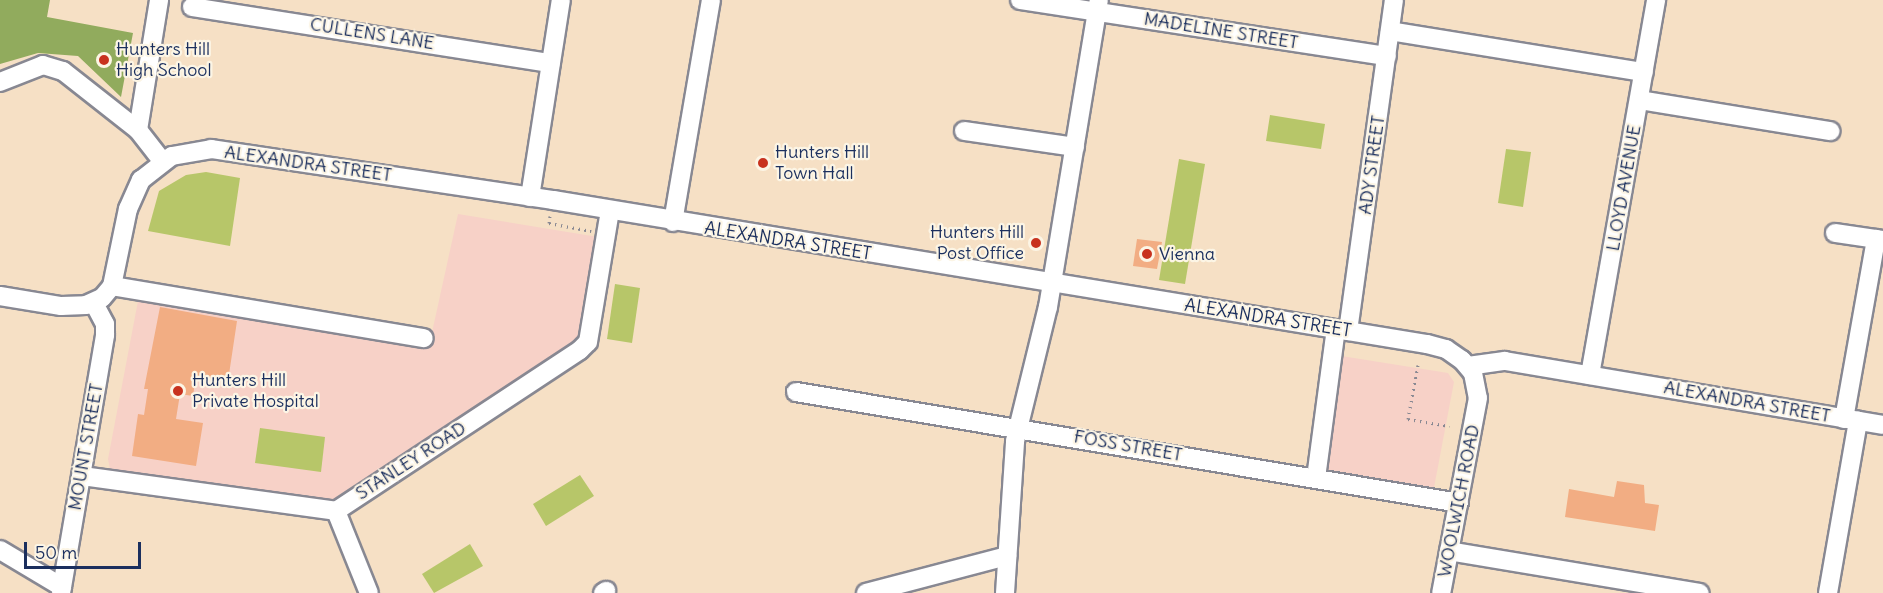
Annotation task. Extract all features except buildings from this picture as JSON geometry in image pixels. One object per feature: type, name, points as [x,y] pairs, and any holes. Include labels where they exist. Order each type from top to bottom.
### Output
[{"type":"street","points":[[138,130],[159,0]]},
{"type":"street","points":[[530,197],[561,0]]},
{"type":"street","points":[[673,222],[711,0]]},
{"type":"street","name":"MADELINE STREET","points":[[1020,0],[1098,6],[1387,56]]},
{"type":"street","name":"ADY STREET","points":[[1316,478],[1387,56],[1394,0]]},
{"type":"street","name":"LLOYD AVENUE","points":[[1590,375],[1656,0]]},
{"type":"street","points":[[1005,593],[1006,556],[1018,428],[1052,285],[1098,6]]},
{"type":"street","name":"CULLENS LANE","points":[[192,7],[551,63]]},
{"type":"street","points":[[1390,31],[1644,72]]},
{"type":"street","points":[[0,82],[43,66],[63,71],[138,130],[162,161]]},
{"type":"street","points":[[1640,100],[1830,131]]},
{"type":"street","points":[[964,131],[1075,147]]},
{"type":"street","name":"ALEXANDRA STREET","points":[[112,286],[128,209],[141,180],[162,161],[180,153],[212,149],[530,197],[1052,285],[1436,346],[1455,353],[1468,366],[1505,361],[1883,426]]},
{"type":"street","name":"STANLEY ROAD","points":[[336,511],[588,342],[610,211]]},
{"type":"street","points":[[1828,593],[1851,420],[1880,240],[1835,233]]},
{"type":"street","points":[[0,296],[61,306],[94,303],[112,286],[424,338]]},
{"type":"street","name":"MOUNT STREET","points":[[61,590],[105,335],[105,324],[94,303]]},
{"type":"street","name":"WOOLWICH ROAD","points":[[1441,593],[1478,410],[1477,388],[1468,366]]},
{"type":"street","name":"FOSS STREET","points":[[796,392],[1459,503]]},
{"type":"street","points":[[82,476],[336,511],[369,593]]},
{"type":"street","points":[[0,550],[61,590]]},
{"type":"street","points":[[1449,551],[1699,593]]},
{"type":"street","points":[[867,593],[1006,556]]},
{"type":"path","points":[[551,213],[549,223],[596,232]]},
{"type":"path","points":[[1418,365],[1408,419],[1449,426]]},
{"type":"shaded area","points":[[458,214],[598,237],[582,346],[325,505],[110,469],[108,459],[138,301],[429,346]]},
{"type":"shaded area","points":[[1329,354],[1448,373],[1454,382],[1433,493],[1308,470]]},
{"type":"green space","name":"Hunters Hill High School","points":[[0,0],[50,0],[47,17],[133,33],[121,97],[78,56],[38,53],[0,64]]},
{"type":"green space","points":[[1270,115],[1325,124],[1321,149],[1266,141]]},
{"type":"green space","points":[[1506,149],[1531,152],[1523,207],[1498,203]]},
{"type":"green space","points":[[1179,159],[1205,164],[1185,284],[1159,280]]},
{"type":"green space","points":[[206,172],[240,178],[230,246],[148,231],[159,191],[186,175]]},
{"type":"green space","points":[[615,284],[640,288],[632,343],[607,339]]},
{"type":"green space","points":[[260,428],[325,437],[321,472],[255,463]]},
{"type":"green space","points":[[580,475],[594,496],[546,526],[533,504]]},
{"type":"green space","points":[[470,544],[483,566],[434,593],[422,574]]},
{"type":"place","name":"Hunters Hill High School","points":[[104,60]]},
{"type":"place","name":"Hunters Hill Town Hall","points":[[763,163]]},
{"type":"place","name":"Hunters Hill Post Office","points":[[1036,243]]},
{"type":"place","name":"Vienna","points":[[1147,254]]},
{"type":"place","name":"Hunters Hill Private Hospital","points":[[178,391]]}]
